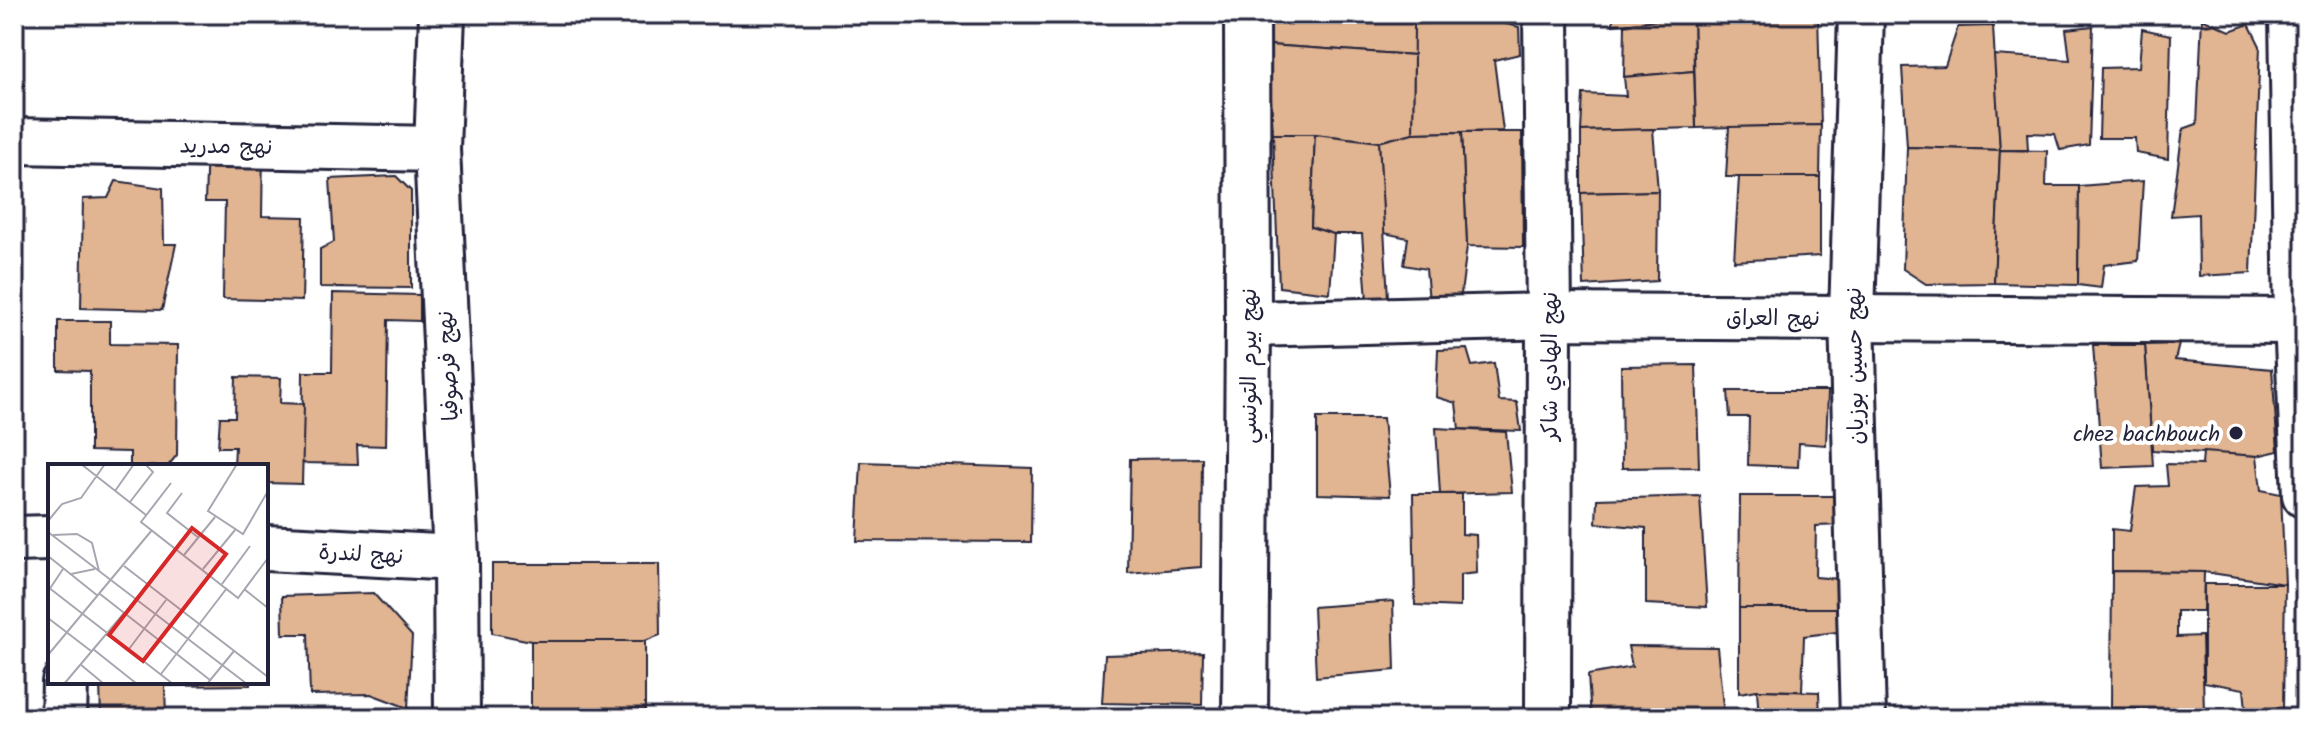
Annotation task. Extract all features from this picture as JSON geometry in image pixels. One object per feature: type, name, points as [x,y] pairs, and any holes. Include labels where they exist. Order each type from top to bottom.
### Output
[{"type":"street","name":"نهج فرصوفيا","points":[[442,14],[437,149],[456,558],[457,718]]},
{"type":"street","name":"نهج بيرم التونسي","points":[[1245,718],[1247,14]]},
{"type":"street","name":"نهج الهادي شاكر","points":[[1546,14],[1548,718]]},
{"type":"street","name":"نهج حسين بوزيان","points":[[1861,14],[1852,317],[1863,718]]},
{"type":"street","points":[[2292,14],[2297,321],[2305,495]]},
{"type":"street","name":"نهج مدريد","points":[[14,141],[437,149]]},
{"type":"street","name":"نهج العراق","points":[[1248,324],[1549,316],[2297,321]]},
{"type":"street","points":[[14,539],[48,538]]},
{"type":"street","name":"نهج لندرة","points":[[268,548],[456,558]]},
{"type":"street","points":[[64,718],[65,684]]},
{"type":"building","points":[[1268,14],[1414,14],[1414,55],[1268,45]]},
{"type":"building","points":[[1414,14],[1486,14],[1486,19],[1414,24]]},
{"type":"building","points":[[1613,14],[1693,14],[1693,16],[1613,25]]},
{"type":"building","points":[[1721,14],[1795,14],[1721,16]]},
{"type":"building","points":[[1818,14],[1821,125],[1696,128],[1693,16]]},
{"type":"building","points":[[1693,16],[1694,71],[1624,77],[1625,24]]},
{"type":"building","points":[[2202,18],[2230,31],[2249,24],[2260,46],[2251,273],[2199,276],[2198,214],[2171,216],[2183,129],[2197,124]]},
{"type":"building","points":[[1486,19],[1519,27],[1520,54],[1494,60],[1503,131],[1413,133],[1414,24]]},
{"type":"building","points":[[1993,26],[2000,150],[1907,147],[1902,67],[1945,66],[1958,27]]},
{"type":"building","points":[[2093,26],[2089,145],[2060,150],[2055,134],[2027,133],[2028,150],[2000,150],[1994,55],[2070,60],[2066,29]]},
{"type":"building","points":[[2142,29],[2171,35],[2168,159],[2136,153],[2135,138],[2099,138],[2101,68],[2139,67]]},
{"type":"building","points":[[1268,45],[1414,55],[1413,133],[1379,142],[1315,134],[1273,134]]},
{"type":"building","points":[[1694,71],[1696,128],[1581,131],[1583,94],[1626,96],[1624,77]]},
{"type":"building","points":[[1821,125],[1820,177],[1726,177],[1729,127]]},
{"type":"building","points":[[1653,129],[1658,191],[1581,193],[1581,131]]},
{"type":"building","points":[[1462,132],[1522,132],[1523,247],[1467,246]]},
{"type":"building","points":[[1462,132],[1467,246],[1460,302],[1429,301],[1426,269],[1404,265],[1408,238],[1384,233],[1379,142],[1413,133]]},
{"type":"building","points":[[1273,134],[1315,134],[1311,227],[1334,234],[1330,293],[1279,287]]},
{"type":"building","points":[[1315,134],[1379,142],[1388,298],[1367,300],[1362,234],[1334,234],[1311,227]]},
{"type":"building","points":[[207,146],[263,147],[262,216],[304,217],[302,301],[223,299],[225,202],[205,202]]},
{"type":"building","points":[[1907,147],[2000,150],[1994,283],[1926,284],[1903,269]]},
{"type":"building","points":[[2000,150],[2047,151],[2046,186],[2079,186],[2078,285],[1994,283]]},
{"type":"building","points":[[396,176],[411,191],[411,288],[320,287],[320,249],[334,242],[330,179]]},
{"type":"building","points":[[1739,177],[1820,177],[1820,256],[1734,261]]},
{"type":"building","points":[[116,181],[163,188],[164,244],[176,244],[162,310],[81,308],[83,199],[108,198]]},
{"type":"building","points":[[2143,181],[2138,261],[2104,265],[2101,288],[2078,285],[2079,186]]},
{"type":"building","points":[[1658,191],[1657,281],[1584,286],[1581,193]]},
{"type":"building","points":[[333,293],[420,295],[420,321],[388,320],[386,446],[357,445],[358,464],[302,463],[303,372],[332,372]]},
{"type":"building","points":[[58,321],[110,321],[110,344],[178,345],[177,455],[170,464],[130,464],[130,452],[90,451],[90,371],[58,370]]},
{"type":"building","points":[[2179,344],[2175,360],[2272,369],[2278,451],[2257,456],[2152,450],[2145,345]]},
{"type":"building","points":[[2093,345],[2145,345],[2153,466],[2102,468]]},
{"type":"building","points":[[1467,349],[1472,366],[1494,363],[1499,401],[1517,402],[1521,431],[1459,429],[1456,403],[1436,397],[1438,350]]},
{"type":"building","points":[[1696,365],[1699,467],[1622,468],[1621,366]]},
{"type":"building","points":[[236,377],[281,378],[280,403],[304,404],[302,484],[268,483],[268,464],[234,464],[235,447],[218,447],[220,417],[235,417]]},
{"type":"building","points":[[1728,391],[1828,391],[1826,445],[1799,443],[1798,467],[1748,465],[1749,417],[1730,417]]},
{"type":"building","points":[[1317,418],[1383,418],[1390,496],[1317,494]]},
{"type":"building","points":[[1436,428],[1506,432],[1512,492],[1440,494]]},
{"type":"building","points":[[2203,452],[2257,456],[2261,490],[2281,494],[2285,584],[2204,572],[2112,571],[2112,529],[2130,531],[2136,487],[2168,486],[2166,464],[2202,465]]},
{"type":"building","points":[[1202,458],[1201,567],[1128,573],[1130,459]]},
{"type":"building","points":[[861,462],[1032,468],[1031,542],[857,541]]},
{"type":"building","points":[[1413,494],[1462,494],[1462,534],[1476,535],[1477,573],[1460,575],[1460,607],[1415,605]]},
{"type":"building","points":[[1700,496],[1707,607],[1646,604],[1646,528],[1596,523],[1597,499]]},
{"type":"building","points":[[1740,496],[1841,496],[1843,525],[1816,526],[1815,577],[1839,579],[1839,608],[1739,608]]},
{"type":"building","points":[[492,564],[659,564],[660,635],[645,641],[531,641],[492,633]]},
{"type":"building","points":[[2112,571],[2204,572],[2203,611],[2177,611],[2177,637],[2202,636],[2204,712],[2111,708]]},
{"type":"building","points":[[2204,584],[2285,584],[2283,709],[2246,709],[2244,689],[2204,682]]},
{"type":"building","points":[[373,593],[412,636],[408,708],[371,694],[310,695],[308,634],[283,634],[282,596]]},
{"type":"building","points":[[1393,601],[1395,670],[1316,677],[1313,607]]},
{"type":"building","points":[[1739,608],[1839,608],[1837,632],[1804,636],[1802,691],[1757,690],[1739,693]]},
{"type":"building","points":[[531,641],[645,641],[645,710],[531,713]]},
{"type":"building","points":[[1628,646],[1717,647],[1724,716],[1591,718],[1588,675],[1632,667]]},
{"type":"building","points":[[1203,652],[1202,705],[1102,703],[1105,655]]},
{"type":"building","points":[[100,684],[250,684],[165,686],[166,718],[101,718]]},
{"type":"building","points":[[1757,690],[1819,692],[1820,718],[1759,718]]},
{"type":"place","name":"chez bachbouch","points":[[2236,433]]}]
